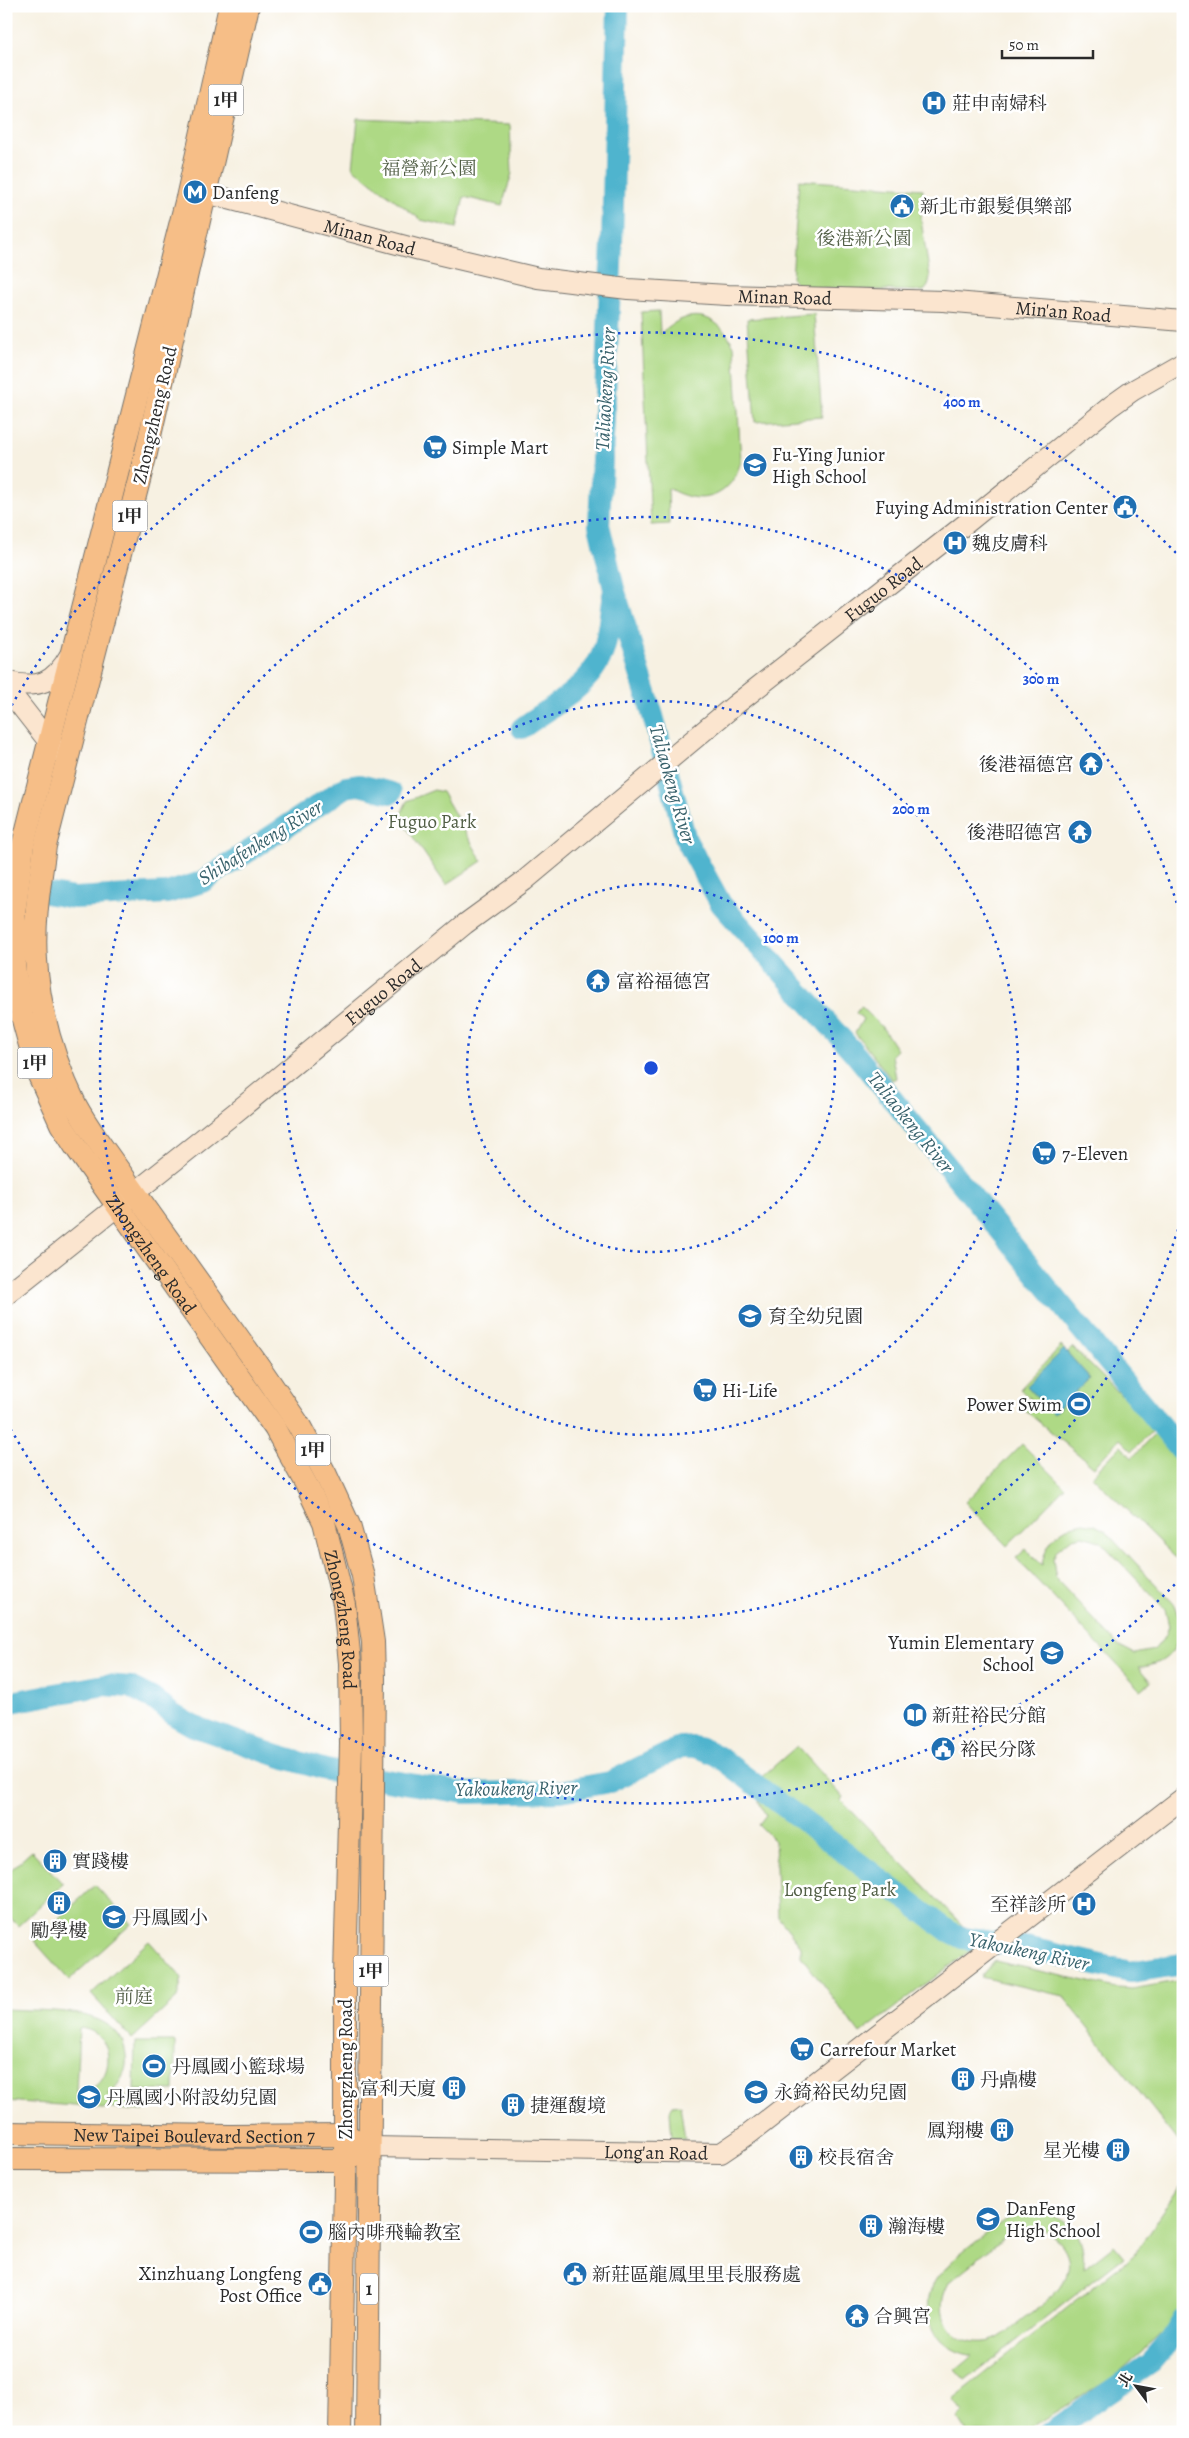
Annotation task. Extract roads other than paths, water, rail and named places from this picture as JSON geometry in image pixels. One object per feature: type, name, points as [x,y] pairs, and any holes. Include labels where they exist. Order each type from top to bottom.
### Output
[{"type":"main road","name":"Zhongzheng Road","points":[[230,6],[197,191],[146,453],[45,846],[40,880],[27,900],[14,966],[22,1016],[37,1071],[61,1124],[118,1208],[275,1428],[306,1484],[324,1522],[344,1604],[350,1663],[351,1744],[345,1975],[345,2160],[340,2432]]},
{"type":"main road","name":"Zhongzheng Road","points":[[248,6],[48,740],[23,845],[20,873],[27,900],[49,1035],[60,1069],[77,1108],[135,1194],[299,1425],[345,1515],[363,1576],[373,1642],[374,1750],[368,2432]]},
{"type":"main road","points":[[324,1522],[345,1515]]},
{"type":"main road","name":"New Taipei Boulevard Section 7","points":[[6,2133],[230,2136],[345,2135],[370,2147]]},
{"type":"main road","name":"New Taipei Boulevard Section 7","points":[[6,2159],[345,2160],[370,2147]]},
{"type":"street","name":"Minan Road","points":[[197,191],[420,250],[552,280],[628,289]]},
{"type":"street","name":"Min'an Road","points":[[628,289],[727,295],[943,302],[1183,321]]},
{"type":"street","name":"Fuguo Road","points":[[6,1295],[118,1208],[465,924],[524,881],[706,728],[958,530],[1111,406],[1132,391],[1183,362]]},
{"type":"street","points":[[6,681],[19,685],[35,685],[49,680],[61,670],[71,654]]},
{"type":"street","points":[[6,687],[66,765]]},
{"type":"street","name":"Long'an Road","points":[[370,2147],[721,2153],[749,2134],[969,1965],[1183,1798]]},
{"type":"water","points":[[1064,1349],[1090,1378],[1053,1414],[1027,1386]]},
{"type":"waterway","name":"Taliaokeng River","points":[[618,6],[612,243],[599,525],[614,589],[653,716],[686,840],[721,904],[856,1055],[1183,1453]]},
{"type":"waterway","name":"Shibafenkeng River","points":[[522,728],[571,693],[583,683],[592,671],[600,659],[605,645],[613,595]]},
{"type":"waterway","name":"Shibafenkeng River","points":[[6,886],[74,898],[167,893],[202,882],[346,787],[359,785],[391,793]]},
{"type":"waterway","name":"Yakoukeng River","points":[[6,1703],[105,1685],[130,1687],[152,1698],[172,1714],[193,1726],[278,1756],[326,1770],[464,1793],[561,1791],[610,1782],[681,1747],[701,1749],[719,1757],[947,1930],[963,1938],[1030,1948],[1130,1972],[1183,1964]]},
{"type":"waterway","name":"Taliaokeng River","points":[[1051,2432],[1151,2363],[1171,2340],[1183,2320]]},
{"type":"place","name":"莊申南婦科","points":[[934,103]]},
{"type":"place","name":"Danfeng","points":[[195,192]]},
{"type":"place","name":"新北市銀髮俱樂部","points":[[902,206]]},
{"type":"place","name":"Simple Mart","points":[[435,447]]},
{"type":"place","name":"Fu-Ying Junior High School","points":[[755,465]]},
{"type":"place","name":"Fuying Administration Center","points":[[1125,507]]},
{"type":"place","name":"魏皮膚科","points":[[955,543]]},
{"type":"place","name":"後港福德宮","points":[[1091,764]]},
{"type":"place","name":"後港昭德宮","points":[[1080,832]]},
{"type":"place","name":"富裕福德宮","points":[[598,981]]},
{"type":"place","name":"7-Eleven","points":[[1044,1153]]},
{"type":"place","name":"育全幼兒園","points":[[750,1316]]},
{"type":"place","name":"Hi-Life","points":[[705,1390]]},
{"type":"place","name":"Power Swim","points":[[1079,1404]]},
{"type":"place","name":"Yumin Elementary School","points":[[1052,1653]]},
{"type":"place","name":"新莊裕民分館","points":[[915,1715]]},
{"type":"place","name":"裕民分隊","points":[[943,1749]]},
{"type":"place","name":"實踐樓","points":[[55,1861]]},
{"type":"place","name":"勵學樓","points":[[59,1903]]},
{"type":"place","name":"至祥診所","points":[[1084,1904]]},
{"type":"place","name":"丹鳳國小","points":[[114,1917]]},
{"type":"place","name":"Carrefour Market","points":[[802,2049]]},
{"type":"place","name":"丹鳳國小籃球場","points":[[154,2066]]},
{"type":"place","name":"丹鼑樓","points":[[963,2079]]},
{"type":"place","name":"富利天廈","points":[[454,2088]]},
{"type":"place","name":"永錡裕民幼兒園","points":[[756,2092]]},
{"type":"place","name":"丹鳳國小附設幼兒園","points":[[89,2097]]},
{"type":"place","name":"捷運馥境","points":[[513,2105]]},
{"type":"place","name":"鳳翔樓","points":[[1002,2130]]},
{"type":"place","name":"星光樓","points":[[1118,2150]]},
{"type":"place","name":"校長宿舍","points":[[801,2157]]},
{"type":"place","name":"DanFeng High School","points":[[988,2219]]},
{"type":"place","name":"瀚海樓","points":[[871,2226]]},
{"type":"place","name":"腦內啡飛輪教室","points":[[311,2232]]},
{"type":"place","name":"新莊區龍鳳里里長服務處","points":[[575,2274]]},
{"type":"place","name":"Xinzhuang Longfeng Post Office","points":[[320,2284]]},
{"type":"place","name":"合興宮","points":[[857,2316]]},
{"type":"park label","name":"福營新公園","points":[[429,168]]},
{"type":"park label","name":"後港新公園","points":[[864,238]]},
{"type":"park label","name":"Fuguo Park","points":[[432,821]]},
{"type":"park label","name":"Longfeng Park","points":[[840,1889]]},
{"type":"park label","name":"前庭","points":[[134,1996]]}]
